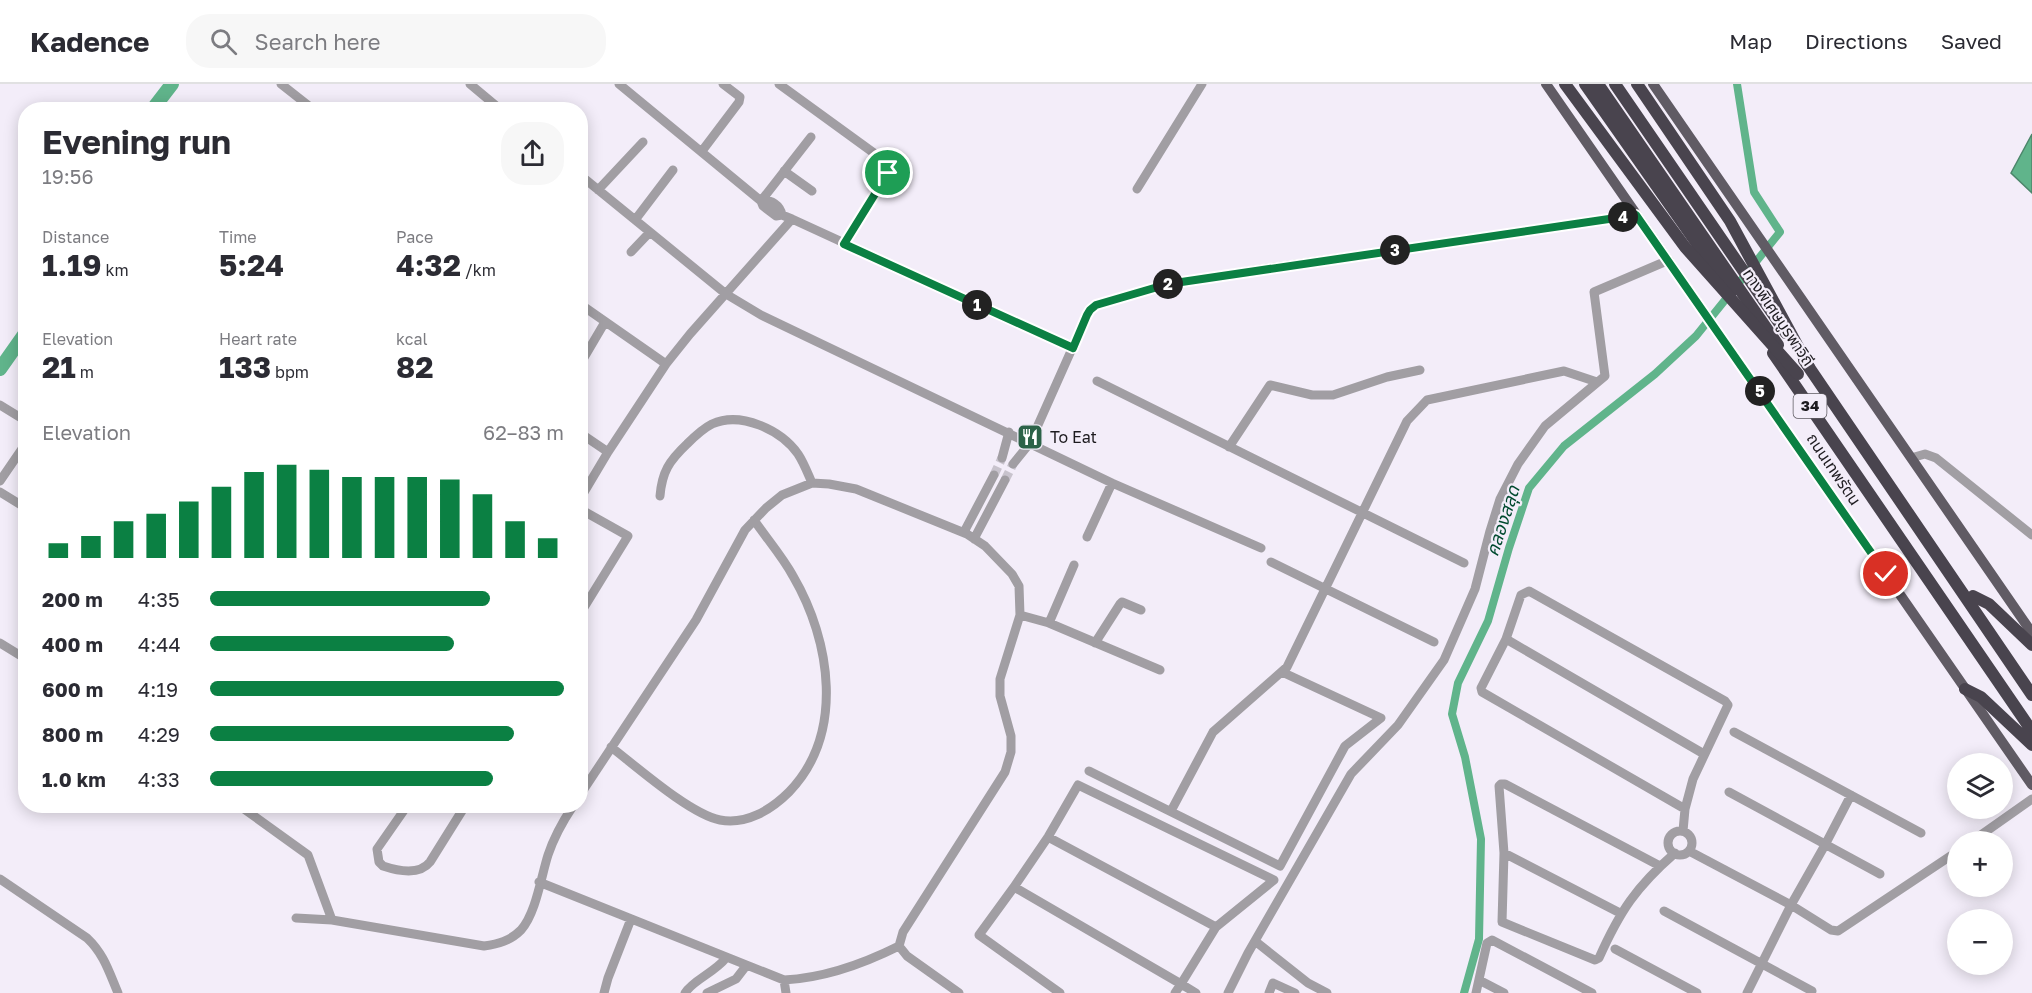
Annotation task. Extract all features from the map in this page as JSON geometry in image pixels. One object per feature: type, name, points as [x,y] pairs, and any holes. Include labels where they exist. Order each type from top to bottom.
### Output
[{"type":"highway","points":[[1565,84],[1685,247],[1798,374]]},
{"type":"highway","name":"ถนนเทพรัตน","points":[[1585,84],[1792,379],[2032,731]]},
{"type":"highway","name":"ทางพิเศษบูรพาวิถี","points":[[1598,84],[2032,719]]},
{"type":"highway","name":"ทางพิเศษบูรพาวิถี","points":[[1615,84],[2032,695]]},
{"type":"highway","name":"34","points":[[1625,84],[2032,683]]},
{"type":"highway","points":[[1637,84],[1730,221],[1809,367]]},
{"type":"highway","points":[[1973,596],[1989,604],[2032,645]]},
{"type":"highway","points":[[1965,688],[1981,697],[2032,745]]},
{"type":"main road","name":"ถนนเทพรัตน","points":[[1546,84],[2032,785]]},
{"type":"main road","points":[[1653,84],[2032,633]]},
{"type":"street","points":[[281,84],[304,102]]},
{"type":"street","points":[[470,84],[491,102]]},
{"type":"street","points":[[620,84],[762,201],[763,206],[776,216],[787,217],[1073,348]]},
{"type":"street","points":[[702,151],[739,102],[740,97],[723,84]]},
{"type":"street","points":[[779,84],[889,164],[888,173],[844,244]]},
{"type":"street","points":[[1137,189],[1202,84]]},
{"type":"street","points":[[762,201],[811,137]]},
{"type":"street","points":[[598,190],[643,142]]},
{"type":"street","points":[[635,220],[673,170]]},
{"type":"street","points":[[784,171],[812,191]]},
{"type":"street","points":[[588,182],[726,294],[761,315],[1112,483],[1261,548]]},
{"type":"street","points":[[1013,464],[1030,443],[1090,310],[1096,305],[1161,285],[1636,215]]},
{"type":"street","points":[[588,486],[666,364],[726,294],[787,217]]},
{"type":"street","points":[[631,252],[650,232]]},
{"type":"street","points":[[1228,993],[1351,774],[1398,725],[1444,660],[1475,589],[1500,500],[1518,464],[1545,426],[1605,376],[1593,292],[1669,260]]},
{"type":"street","points":[[588,310],[666,364]]},
{"type":"street","points":[[588,350],[605,322]]},
{"type":"street","points":[[1229,447],[1270,385],[1312,395],[1334,395],[1387,377],[1420,370]]},
{"type":"street","points":[[1171,811],[1213,732],[1287,667],[1407,421],[1427,400],[1564,371],[1597,382]]},
{"type":"street","points":[[1097,381],[1464,563]]},
{"type":"street","points":[[0,405],[18,416]]},
{"type":"street","points":[[660,496],[662,478],[681,450],[705,428],[731,419],[757,424],[789,444],[799,455],[812,483]]},
{"type":"street","points":[[1002,458],[1008,432]]},
{"type":"street","points":[[588,438],[608,452]]},
{"type":"street","points":[[1911,458],[1925,454],[1936,458],[2032,535]]},
{"type":"street","points":[[0,481],[18,455]]},
{"type":"street","points":[[964,532],[994,475]]},
{"type":"street","points":[[975,539],[1005,480]]},
{"type":"street","points":[[539,882],[784,980],[798,980],[837,971],[877,957],[899,946],[903,932],[1005,772],[1011,752],[1011,736],[999,696],[1000,679],[1020,615],[1018,586],[1012,574],[985,546],[964,532],[856,489],[812,483],[782,495],[754,520],[736,544],[696,620],[588,783]]},
{"type":"street","points":[[1088,537],[1112,483]]},
{"type":"street","points":[[0,492],[18,503]]},
{"type":"street","points":[[588,514],[628,536],[588,601]]},
{"type":"street","points":[[611,747],[689,805],[712,818],[723,821],[745,819],[763,813],[777,804],[803,777],[816,749],[824,718],[827,673],[810,609],[793,576],[754,520]]},
{"type":"street","points":[[1271,562],[1434,642]]},
{"type":"street","points":[[1049,623],[1074,565]]},
{"type":"street","points":[[1683,831],[1671,834],[1667,841],[1668,849],[1683,855],[1689,851],[1691,840],[1683,831],[1685,809],[1693,779],[1728,705],[1725,701],[1528,591],[1521,595],[1506,639],[1481,688],[1485,695],[1685,809]]},
{"type":"street","points":[[1095,643],[1122,602],[1141,610]]},
{"type":"street","points":[[1020,615],[1049,623],[1160,670]]},
{"type":"street","points":[[1506,639],[1704,754]]},
{"type":"street","points":[[0,643],[18,654]]},
{"type":"street","points":[[1089,771],[1280,866],[1345,746],[1381,718],[1282,672]]},
{"type":"street","points":[[1734,732],[1921,833]]},
{"type":"street","points":[[1660,866],[1503,783],[1499,786],[1504,853],[1501,920],[1595,960],[1599,958],[1620,913],[1636,891],[1675,853]]},
{"type":"street","points":[[1060,993],[979,935],[1014,887],[1078,785],[1274,880],[1216,927],[1175,993]]},
{"type":"street","points":[[1729,792],[1880,874]]},
{"type":"street","points":[[1747,993],[1791,905],[1826,845],[1851,795]]},
{"type":"street","points":[[1987,831],[2032,800]]},
{"type":"street","points":[[250,813],[308,855],[332,920]]},
{"type":"street","points":[[402,813],[377,849],[378,858],[383,866],[417,871],[428,865],[461,813]]},
{"type":"street","points":[[296,918],[332,920],[484,946],[501,944],[522,929],[531,915],[539,882],[561,825],[569,813]]},
{"type":"street","points":[[1047,837],[1216,927]]},
{"type":"street","points":[[1689,851],[1791,905],[1831,930],[1838,931],[1947,858]]},
{"type":"street","points":[[1504,853],[1620,913]]},
{"type":"street","points":[[0,879],[87,938],[102,954],[118,993]]},
{"type":"street","points":[[1014,887],[1196,993]]},
{"type":"street","points":[[1664,911],[1812,991]]},
{"type":"street","points":[[604,993],[631,919]]},
{"type":"street","points":[[1476,993],[1487,943],[1492,940],[1592,993]]},
{"type":"street","points":[[1255,942],[1308,983],[1327,993]]},
{"type":"street","points":[[899,946],[907,956],[956,992]]},
{"type":"street","points":[[1615,949],[1697,993]]},
{"type":"street","points":[[685,993],[688,987],[714,971],[726,958]]},
{"type":"street","points":[[708,993],[736,979],[746,966]]},
{"type":"street","points":[[784,980],[786,993]]},
{"type":"street","points":[[1479,980],[1504,993]]},
{"type":"street","points":[[1269,993],[1273,983],[1294,993]]},
{"type":"shaded area","points":[[2032,134],[2032,193],[2011,173]]},
{"type":"waterway","points":[[158,102],[172,84]]},
{"type":"waterway","name":"คลองสลุด","points":[[1464,993],[1479,939],[1481,839],[1465,757],[1452,714],[1458,683],[1488,621],[1529,488],[1564,446],[1655,374],[1696,336],[1780,232],[1754,192],[1737,84]]},
{"type":"waterway","points":[[0,369],[18,343]]},
{"type":"tunnel","points":[[994,475],[1002,458]]},
{"type":"tunnel","points":[[1005,480],[1013,464]]},
{"type":"place","name":"To Eat","points":[[1030,437]]},
{"type":"route","points":[[888,173],[844,244],[1073,348],[1087,315],[1096,305],[1161,285],[1636,215],[1886,574]]}]
